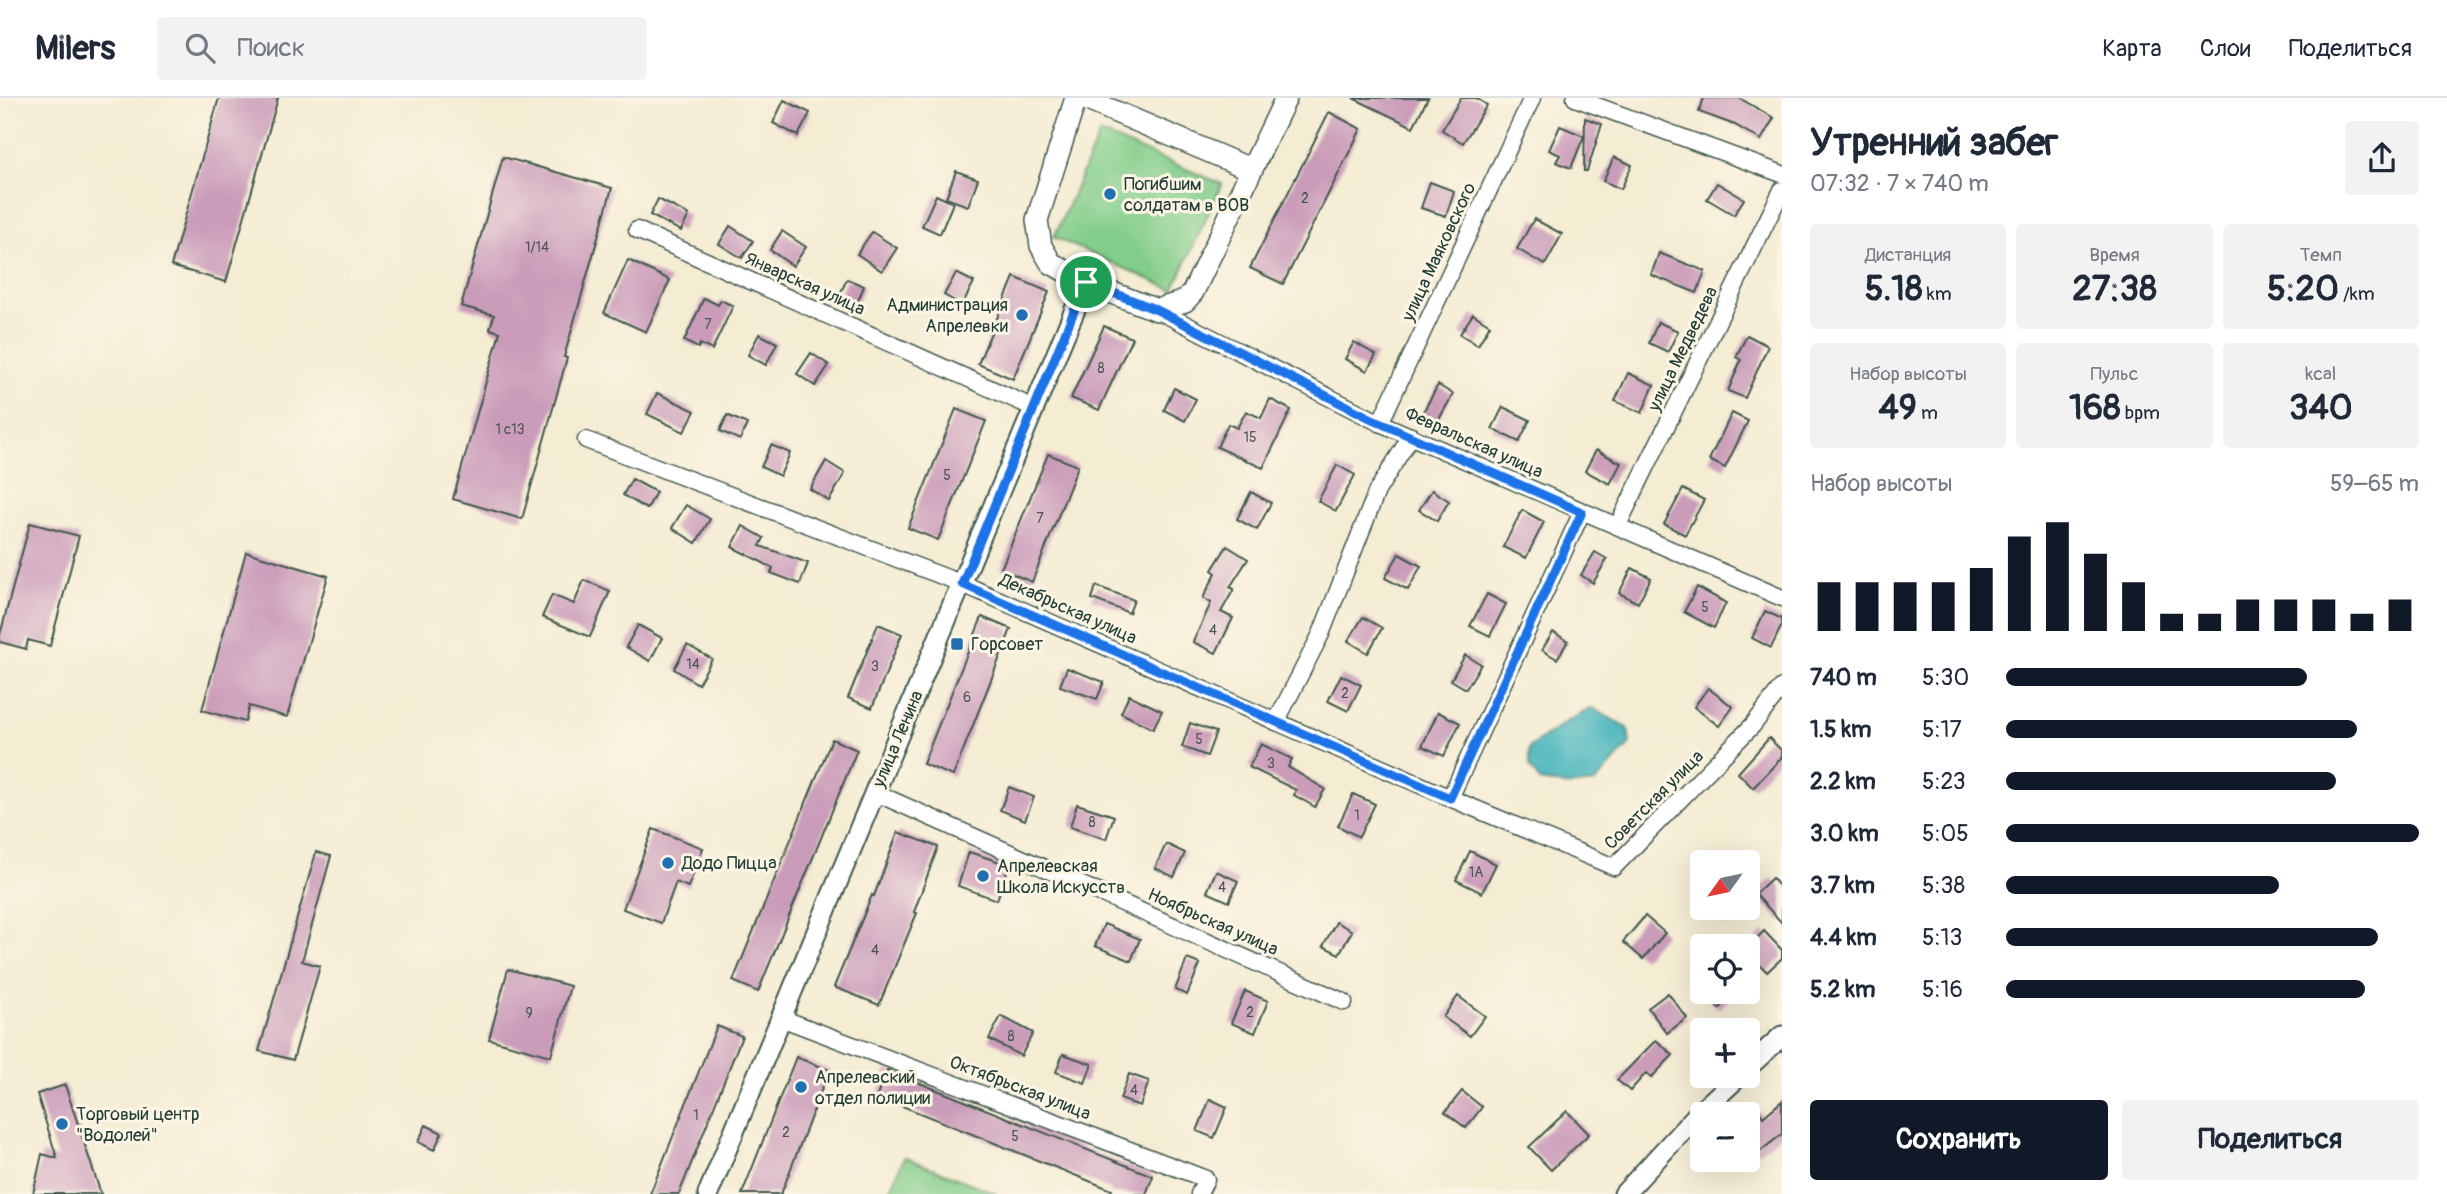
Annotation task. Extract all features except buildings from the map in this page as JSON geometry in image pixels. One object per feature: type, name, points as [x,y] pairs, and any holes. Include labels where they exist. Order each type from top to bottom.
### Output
[{"type":"main road","points":[[1076,98],[1037,220],[1041,246],[1051,263],[1086,282],[1157,310],[1185,301],[1193,292],[1286,98]]},
{"type":"main road","points":[[1083,98],[1250,169]]},
{"type":"street","name":"улица Маяковского","points":[[1380,423],[1532,98]]},
{"type":"street","points":[[1575,98],[1782,174]]},
{"type":"street","name":"улица Медведева","points":[[1618,525],[1782,190]]},
{"type":"street","name":"Январская улица","points":[[637,230],[1034,408]]},
{"type":"street","name":"улица Ленина","points":[[708,1194],[1086,282]]},
{"type":"street","name":"Февральская улица","points":[[1157,310],[1380,423],[1782,598]]},
{"type":"street","points":[[1276,722],[1321,634],[1377,491],[1411,436]]},
{"type":"street","name":"Декабрьская улица","points":[[586,440],[962,584],[1450,798]]},
{"type":"street","points":[[1450,798],[1582,512]]},
{"type":"street","name":"Советская улица","points":[[1450,798],[1614,867],[1744,735],[1782,687]]},
{"type":"street","name":"Ноябрьская улица","points":[[876,793],[1344,1002]]},
{"type":"street","name":"Октябрьская улица","points":[[781,1018],[1202,1187]]},
{"type":"street","points":[[1760,1056],[1782,1036]]},
{"type":"street","points":[[1624,1194],[1727,1088]]},
{"type":"green space","points":[[1100,133],[1222,184],[1173,290],[1054,237]]},
{"type":"green space","points":[[904,1157],[997,1194],[889,1194]]},
{"type":"water","points":[[1592,708],[1628,728],[1630,744],[1595,783],[1566,786],[1540,781],[1530,768],[1529,748],[1564,723]]},
{"type":"place","name":"Погибшим солдатам в ВОВ","points":[[1110,194]]},
{"type":"place","name":"Администрация Апрелевки","points":[[1022,315]]},
{"type":"place","name":"Горсовет","points":[[957,644]]},
{"type":"place","name":"Додо Пицца","points":[[668,863]]},
{"type":"place","name":"Апрелевская Школа Искусств","points":[[983,876]]},
{"type":"place","name":"Апрелевский отдел полиции","points":[[801,1087]]},
{"type":"place","name":"Торговый центр \"Водолей\"","points":[[62,1124]]},
{"type":"route","points":[[1086,282],[1157,310],[1380,423],[1582,512],[1450,798],[962,584],[1086,282]]}]
